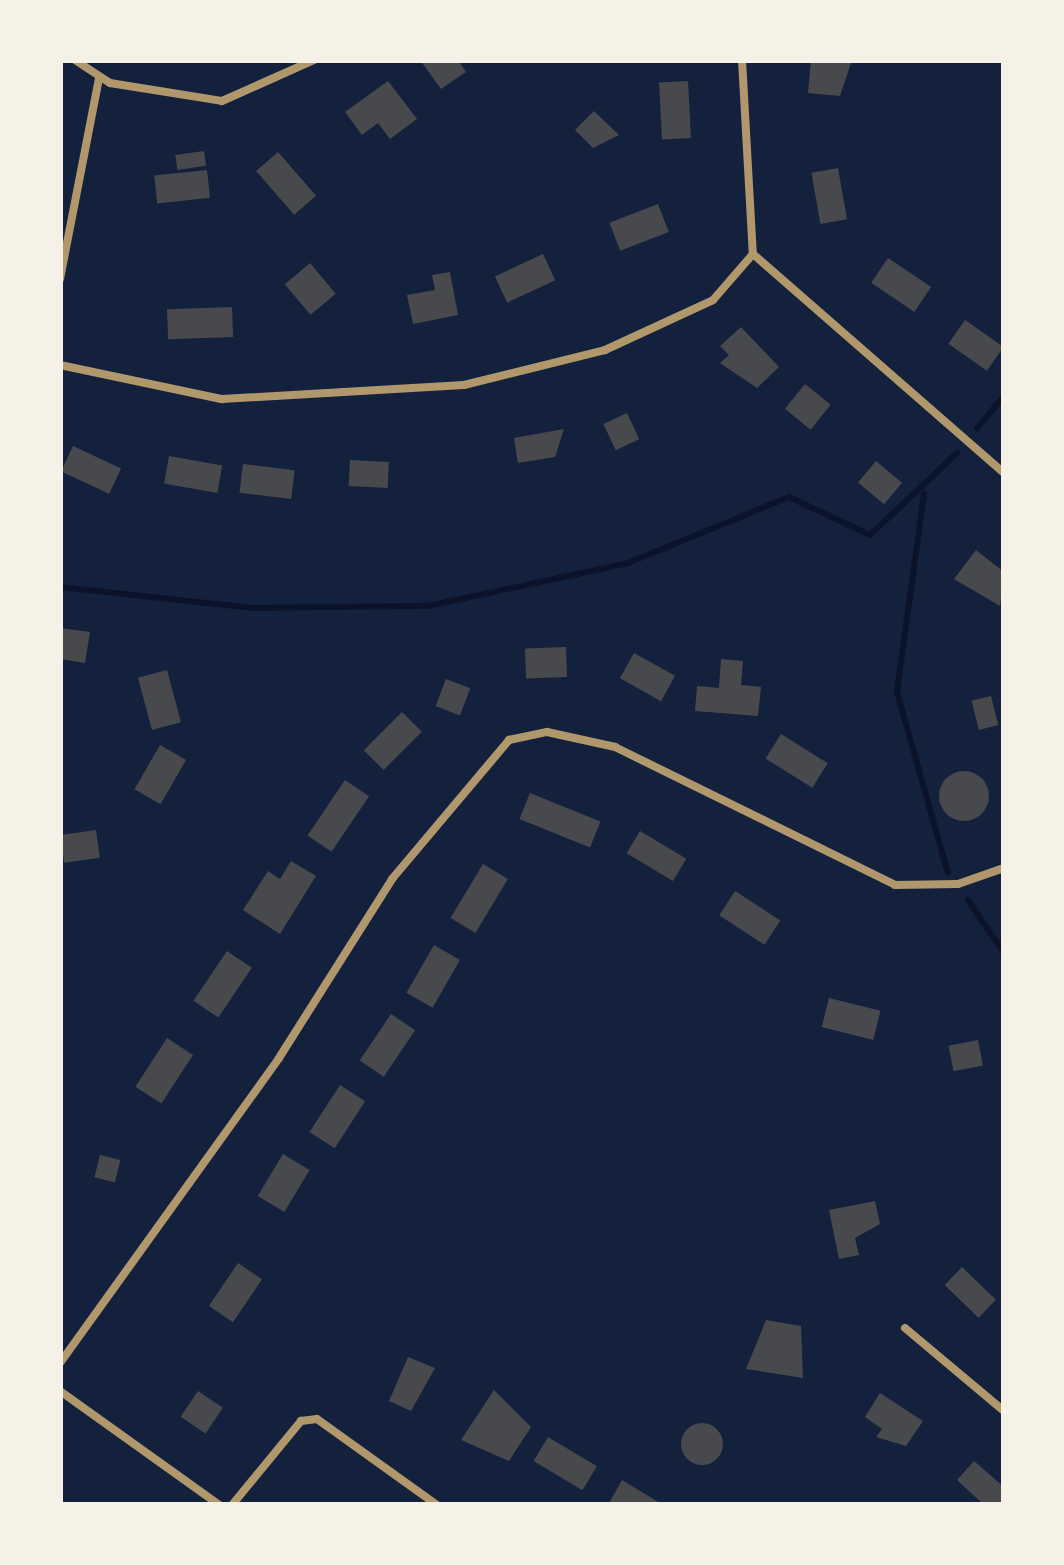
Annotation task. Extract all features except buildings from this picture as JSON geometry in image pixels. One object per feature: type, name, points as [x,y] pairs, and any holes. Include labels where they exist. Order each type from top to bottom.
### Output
[{"type":"street","points":[[75,60],[99,79],[222,101],[314,60]]},
{"type":"street","points":[[742,60],[754,254],[1004,473]]},
{"type":"street","points":[[60,279],[99,79]]},
{"type":"street","points":[[60,365],[223,399],[464,385],[605,350],[713,300],[754,254]]},
{"type":"street","points":[[60,1363],[280,1058],[392,878],[509,740],[547,732],[615,747],[895,886],[958,884],[1004,868]]},
{"type":"street","points":[[905,1328],[1004,1411]]},
{"type":"street","points":[[60,1391],[219,1505]]},
{"type":"street","points":[[232,1505],[301,1420],[317,1419],[437,1505]]},
{"type":"waterway","points":[[977,428],[1004,396]]},
{"type":"waterway","points":[[60,587],[253,608],[428,606],[628,563],[789,497],[870,535],[957,453]]},
{"type":"waterway","points":[[924,494],[897,692],[948,873]]},
{"type":"waterway","points":[[968,900],[1004,953]]}]
